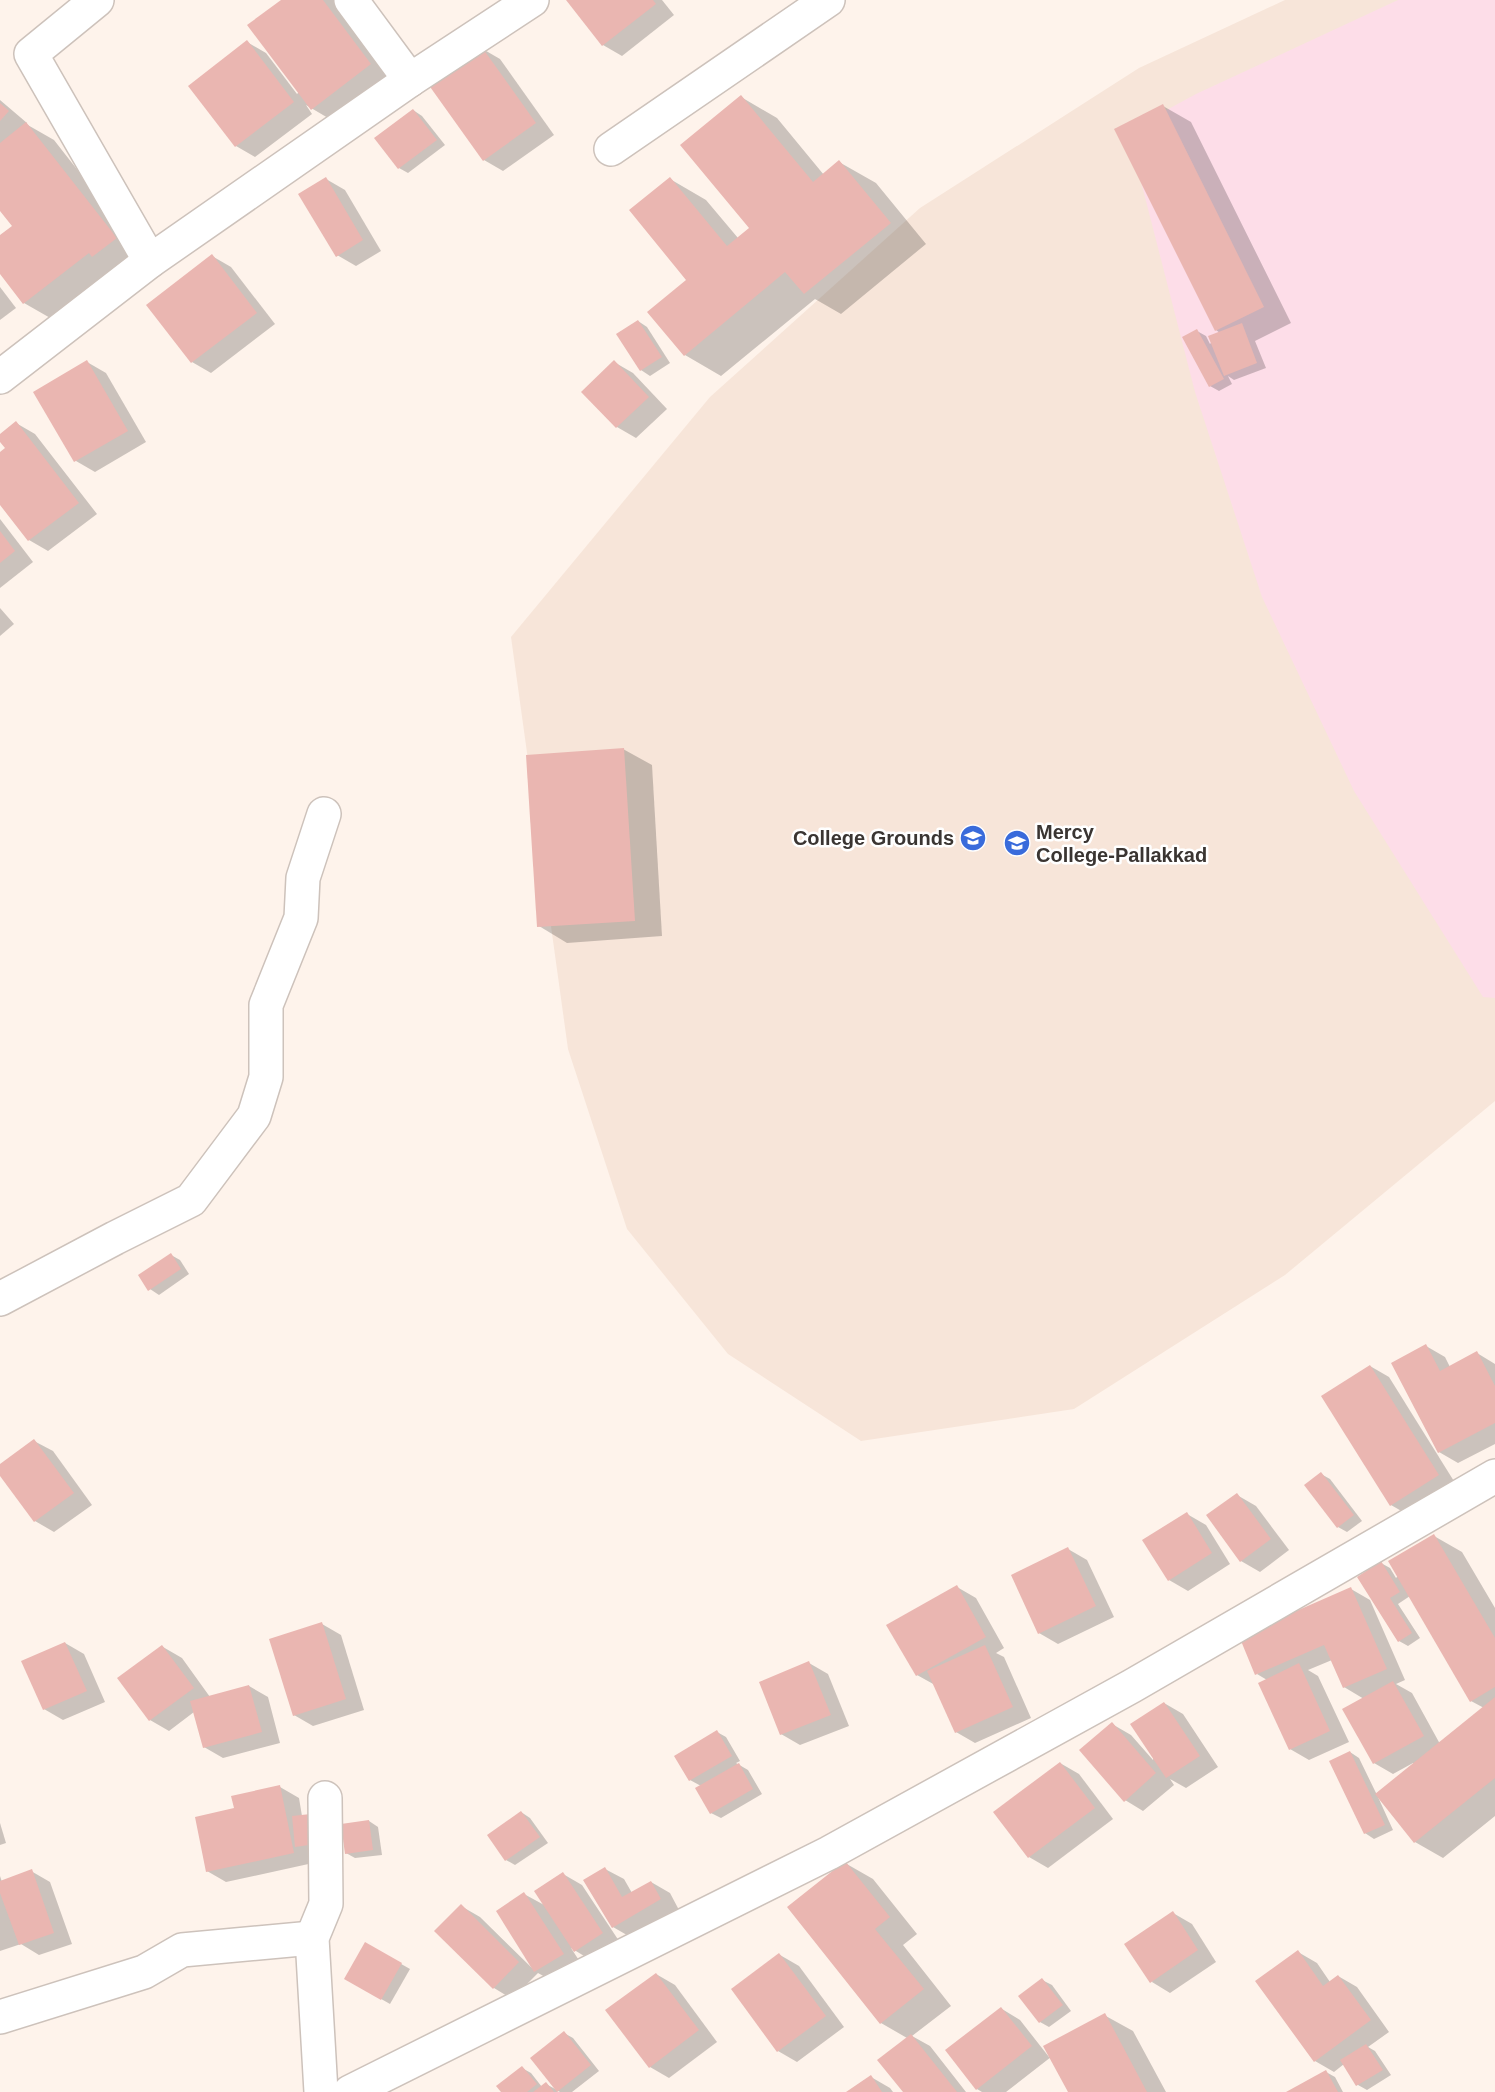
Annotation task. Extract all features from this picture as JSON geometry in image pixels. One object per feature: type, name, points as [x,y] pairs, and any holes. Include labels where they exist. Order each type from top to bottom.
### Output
[{"type":"street","points":[[97,0],[31,54],[150,261]]},
{"type":"street","points":[[351,0],[410,80]]},
{"type":"street","points":[[0,377],[150,261],[410,80],[532,0]]},
{"type":"street","points":[[611,149],[828,0]]},
{"type":"street","points":[[0,1299],[191,1200],[254,1116],[266,1077],[266,1005],[301,918],[303,878],[324,814]]},
{"type":"street","points":[[350,2092],[829,1853],[1132,1686],[1495,1476]]},
{"type":"street","points":[[321,2092],[312,1938],[326,1904],[325,1798]]},
{"type":"street","points":[[0,2017],[144,1972],[182,1950],[312,1938]]},
{"type":"shaded area","name":"Mercy College-Pallakkad","points":[[1285,0],[1495,0],[1495,1101],[1285,1275],[1074,1409],[861,1441],[728,1354],[627,1229],[568,1049],[511,637],[710,397],[920,208],[1139,68]]},
{"type":"shaded area","points":[[1398,0],[1495,0],[1495,998],[1483,997],[1354,791],[1262,597],[1195,392],[1128,131],[1196,94]]},
{"type":"building","points":[[281,0],[323,0],[371,64],[311,110],[247,25]]},
{"type":"building","points":[[566,0],[653,0],[656,4],[602,46]]},
{"type":"building","points":[[247,40],[294,102],[235,147],[188,86]]},
{"type":"building","points":[[481,46],[536,123],[483,161],[428,84]]},
{"type":"building","points":[[741,95],[813,182],[839,160],[891,223],[804,294],[785,272],[684,356],[647,312],[686,280],[629,210],[670,177],[727,246],[749,228],[680,145]]},
{"type":"building","points":[[0,103],[9,111],[0,121]]},
{"type":"building","points":[[1163,104],[1264,307],[1215,331],[1114,129]]},
{"type":"building","points":[[413,109],[437,140],[398,169],[374,138]]},
{"type":"building","points":[[26,122],[117,238],[92,257],[89,253],[23,304],[0,274],[0,235],[12,226],[0,211],[0,143]]},
{"type":"building","points":[[326,177],[363,240],[336,257],[298,194]]},
{"type":"building","points":[[212,254],[257,313],[191,363],[146,305]]},
{"type":"building","points":[[638,320],[662,357],[640,371],[616,334]]},
{"type":"building","points":[[1242,323],[1257,363],[1224,376],[1208,336]]},
{"type":"building","points":[[1197,329],[1224,379],[1209,387],[1182,337]]},
{"type":"building","points":[[87,360],[128,431],[74,462],[33,392]]},
{"type":"building","points":[[614,360],[649,397],[616,428],[581,392]]},
{"type":"building","points":[[16,421],[79,503],[28,541],[0,505],[0,452],[5,448],[0,442],[0,434]]},
{"type":"building","points":[[0,531],[15,551],[0,563]]},
{"type":"building","points":[[624,748],[635,921],[537,927],[526,755]]},
{"type":"building","points":[[171,1253],[181,1269],[148,1291],[138,1275]]},
{"type":"building","points":[[1426,1344],[1440,1371],[1477,1351],[1495,1386],[1495,1423],[1438,1453],[1391,1363]]},
{"type":"building","points":[[1370,1365],[1439,1475],[1390,1506],[1321,1396]]},
{"type":"building","points":[[34,1439],[74,1493],[34,1522],[0,1476],[0,1464]]},
{"type":"building","points":[[1321,1472],[1354,1515],[1337,1528],[1304,1485]]},
{"type":"building","points":[[1237,1493],[1271,1539],[1240,1562],[1206,1515]]},
{"type":"building","points":[[1187,1512],[1212,1553],[1168,1581],[1142,1540]]},
{"type":"building","points":[[1434,1534],[1495,1638],[1495,1687],[1470,1702],[1388,1561]]},
{"type":"building","points":[[1068,1547],[1096,1606],[1038,1634],[1011,1575]]},
{"type":"building","points":[[1381,1561],[1400,1592],[1390,1598],[1412,1633],[1398,1642],[1357,1577]]},
{"type":"building","points":[[957,1585],[986,1637],[916,1676],[886,1625]]},
{"type":"building","points":[[1351,1587],[1387,1669],[1343,1688],[1324,1645],[1255,1675],[1239,1636]]},
{"type":"building","points":[[322,1622],[346,1699],[293,1716],[269,1639]]},
{"type":"building","points":[[65,1642],[87,1691],[43,1710],[21,1661]]},
{"type":"building","points":[[162,1645],[194,1688],[149,1721],[117,1678]]},
{"type":"building","points":[[985,1645],[1013,1707],[955,1733],[927,1671]]},
{"type":"building","points":[[809,1661],[831,1715],[780,1735],[759,1682]]},
{"type":"building","points":[[1299,1663],[1330,1731],[1289,1750],[1258,1683]]},
{"type":"building","points":[[1393,1681],[1424,1736],[1373,1764],[1342,1709]]},
{"type":"building","points":[[249,1685],[262,1732],[203,1748],[190,1701]]},
{"type":"building","points":[[1495,1697],[1495,1778],[1414,1843],[1375,1794]]},
{"type":"building","points":[[1164,1702],[1200,1756],[1166,1778],[1130,1724]]},
{"type":"building","points":[[1112,1722],[1156,1773],[1124,1802],[1079,1750]]},
{"type":"building","points":[[717,1730],[732,1756],[689,1781],[674,1756]]},
{"type":"building","points":[[1350,1751],[1385,1825],[1364,1834],[1329,1761]]},
{"type":"building","points":[[1060,1762],[1095,1808],[1028,1858],[993,1812]]},
{"type":"building","points":[[739,1763],[753,1789],[710,1814],[695,1788]]},
{"type":"building","points":[[280,1785],[294,1853],[206,1872],[195,1817],[234,1808],[231,1796]]},
{"type":"building","points":[[521,1811],[540,1837],[505,1861],[487,1835]]},
{"type":"building","points":[[320,1813],[323,1843],[295,1847],[292,1816]]},
{"type":"building","points":[[369,1820],[373,1850],[345,1854],[341,1824]]},
{"type":"building","points":[[845,1861],[890,1917],[875,1929],[924,1989],[880,2024],[787,1907]]},
{"type":"building","points":[[605,1867],[622,1897],[651,1881],[661,1899],[612,1928],[583,1880]]},
{"type":"building","points":[[32,1869],[54,1933],[19,1945],[0,1893],[0,1881]]},
{"type":"building","points":[[563,1872],[603,1933],[574,1952],[534,1891]]},
{"type":"building","points":[[524,1892],[564,1954],[534,1972],[496,1911]]},
{"type":"building","points":[[461,1904],[519,1962],[493,1989],[434,1931]]},
{"type":"building","points":[[1173,1911],[1198,1950],[1150,1983],[1124,1944]]},
{"type":"building","points":[[365,1942],[402,1963],[381,2000],[344,1979]]},
{"type":"building","points":[[1298,1950],[1323,1986],[1338,1975],[1371,2020],[1314,2062],[1255,1981]]},
{"type":"building","points":[[779,1953],[826,2016],[777,2052],[731,1989]]},
{"type":"building","points":[[656,1973],[699,2030],[649,2068],[605,2010]]},
{"type":"building","points":[[1042,1978],[1063,2005],[1039,2023],[1018,1996]]},
{"type":"building","points":[[1001,2007],[1032,2046],[976,2090],[945,2050]]},
{"type":"building","points":[[1105,2013],[1147,2092],[1068,2092],[1043,2046]]},
{"type":"building","points":[[564,2031],[591,2065],[557,2092],[530,2058]]},
{"type":"building","points":[[911,2034],[957,2092],[903,2092],[877,2060]]},
{"type":"building","points":[[1366,2044],[1383,2070],[1356,2086],[1340,2060]]},
{"type":"building","points":[[522,2066],[537,2084],[527,2092],[501,2092],[496,2086]]},
{"type":"building","points":[[1326,2070],[1338,2092],[1286,2092]]},
{"type":"building","points":[[871,2075],[882,2092],[846,2092]]},
{"type":"building","points":[[546,2082],[554,2092],[533,2092]]},
{"type":"place","name":"College Grounds","points":[[973,838]]},
{"type":"place","name":"Mercy College-Pallakkad","points":[[1017,843]]}]
